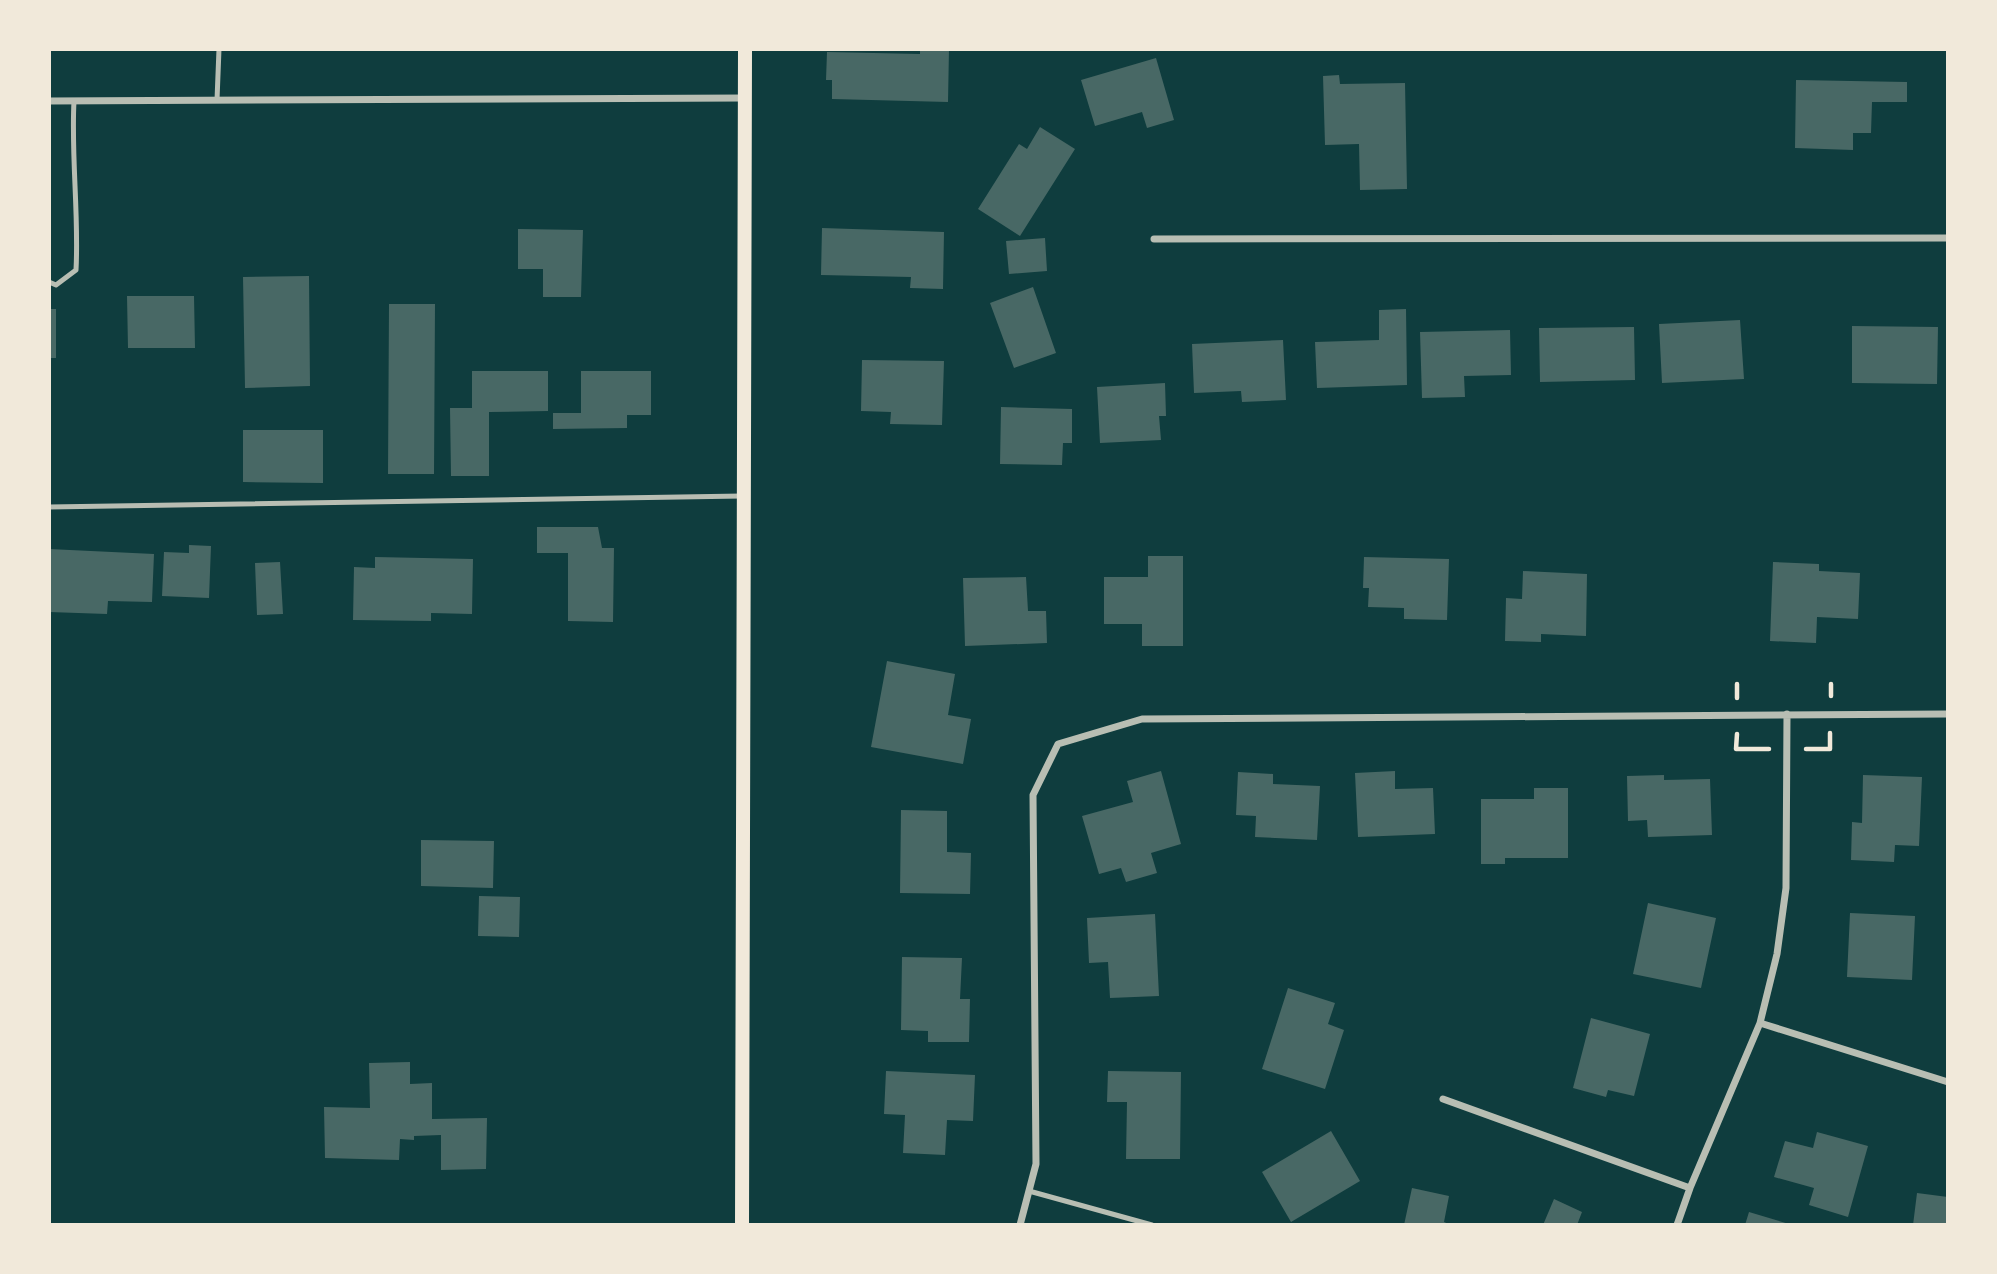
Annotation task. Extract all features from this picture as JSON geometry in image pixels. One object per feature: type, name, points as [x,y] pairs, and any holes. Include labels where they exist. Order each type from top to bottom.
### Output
[{"type":"main road","points":[[742,1225],[745,49]]},
{"type":"street","points":[[49,101],[745,98]]},
{"type":"street","points":[[1154,239],[1948,238]]},
{"type":"street","points":[[1676,1225],[1760,1023],[1777,954],[1786,888],[1787,714]]},
{"type":"street","points":[[1020,1225],[1036,1164],[1033,795],[1058,744],[1142,719],[1948,714]]},
{"type":"street","points":[[1760,1023],[1948,1082]]},
{"type":"street","points":[[1443,1099],[1690,1188]]},
{"type":"lane","points":[[217,100],[219,49]]},
{"type":"lane","points":[[49,282],[56,285],[76,270],[72,135],[74,100]]},
{"type":"lane","points":[[49,507],[744,496]]},
{"type":"lane","points":[[1029,1191],[1152,1225]]},
{"type":"building","points":[[920,49],[949,49],[948,102],[832,99],[832,80],[826,80],[827,52],[920,54]]},
{"type":"building","points":[[1156,58],[1174,120],[1147,128],[1142,112],[1095,126],[1081,80]]},
{"type":"building","points":[[1339,75],[1340,84],[1405,83],[1407,189],[1360,190],[1359,144],[1325,145],[1323,76]]},
{"type":"building","points":[[1796,80],[1907,82],[1907,102],[1872,102],[1871,133],[1853,133],[1853,150],[1795,148]]},
{"type":"building","points":[[1040,127],[1075,149],[1020,236],[978,209],[1019,144],[1027,149]]},
{"type":"building","points":[[822,228],[944,232],[943,289],[910,288],[911,277],[821,275]]},
{"type":"building","points":[[518,229],[583,230],[581,297],[543,297],[543,269],[518,269]]},
{"type":"building","points":[[1045,238],[1047,271],[1009,274],[1006,241]]},
{"type":"building","points":[[309,276],[310,386],[245,388],[243,277]]},
{"type":"building","points":[[1033,287],[1056,353],[1014,368],[990,303]]},
{"type":"building","points":[[127,296],[194,296],[195,348],[128,348]]},
{"type":"building","points":[[389,304],[435,304],[434,474],[388,474]]},
{"type":"building","points":[[49,309],[56,309],[56,358],[49,358]]},
{"type":"building","points":[[1406,309],[1407,385],[1317,388],[1315,342],[1379,340],[1379,310]]},
{"type":"building","points":[[1740,320],[1744,379],[1662,383],[1659,324]]},
{"type":"building","points":[[1852,326],[1938,327],[1937,384],[1852,383]]},
{"type":"building","points":[[1634,327],[1635,380],[1540,382],[1539,328]]},
{"type":"building","points":[[1510,330],[1511,375],[1464,376],[1465,397],[1422,398],[1420,332]]},
{"type":"building","points":[[1283,340],[1286,400],[1242,402],[1241,391],[1194,393],[1192,344]]},
{"type":"building","points":[[862,360],[944,361],[942,425],[890,424],[891,412],[861,411]]},
{"type":"building","points":[[472,371],[548,371],[548,411],[489,412],[489,476],[451,476],[450,408],[472,408]]},
{"type":"building","points":[[581,371],[651,371],[651,415],[627,415],[627,428],[553,429],[553,413],[581,413]]},
{"type":"building","points":[[1165,383],[1166,416],[1159,416],[1161,440],[1100,443],[1097,387]]},
{"type":"building","points":[[1001,407],[1072,409],[1072,443],[1063,443],[1062,465],[1000,464]]},
{"type":"building","points":[[243,430],[323,430],[323,483],[243,482]]},
{"type":"building","points":[[537,527],[598,527],[602,548],[614,548],[613,622],[568,621],[568,553],[537,553]]},
{"type":"building","points":[[189,545],[211,546],[209,598],[162,596],[164,552],[189,553]]},
{"type":"building","points":[[49,549],[154,554],[152,602],[108,601],[107,614],[49,612]]},
{"type":"building","points":[[1148,556],[1183,556],[1183,646],[1142,646],[1142,624],[1104,624],[1104,577],[1148,577]]},
{"type":"building","points":[[375,557],[473,559],[472,614],[431,613],[431,621],[353,620],[354,567],[375,568]]},
{"type":"building","points":[[1364,557],[1449,559],[1447,620],[1404,619],[1404,608],[1368,607],[1369,588],[1363,588]]},
{"type":"building","points":[[280,562],[283,614],[257,615],[255,563]]},
{"type":"building","points":[[1773,562],[1819,564],[1819,571],[1860,573],[1858,619],[1817,617],[1816,643],[1770,641]]},
{"type":"building","points":[[1523,571],[1587,574],[1586,636],[1541,634],[1541,642],[1505,641],[1506,598],[1522,599]]},
{"type":"building","points":[[1026,577],[1028,611],[1046,611],[1047,643],[965,646],[963,578]]},
{"type":"building","points":[[887,661],[955,674],[948,715],[971,719],[963,764],[871,747]]},
{"type":"building","points":[[1161,771],[1181,844],[1151,853],[1157,873],[1126,882],[1121,868],[1099,874],[1082,816],[1133,802],[1127,781]]},
{"type":"building","points":[[1395,771],[1395,789],[1433,788],[1435,834],[1358,837],[1355,773]]},
{"type":"building","points":[[1238,772],[1273,774],[1273,784],[1320,786],[1317,840],[1255,837],[1256,816],[1236,815]]},
{"type":"building","points":[[1664,775],[1664,780],[1710,779],[1712,835],[1648,837],[1647,820],[1628,821],[1627,776]]},
{"type":"building","points":[[1863,775],[1922,777],[1919,846],[1895,845],[1894,862],[1851,860],[1852,822],[1862,823]]},
{"type":"building","points":[[1534,788],[1568,788],[1568,858],[1505,858],[1505,864],[1481,864],[1481,799],[1534,799]]},
{"type":"building","points":[[901,810],[947,811],[947,852],[971,853],[970,894],[900,893]]},
{"type":"building","points":[[421,840],[494,841],[493,888],[421,886]]},
{"type":"building","points":[[479,896],[520,897],[519,937],[478,936]]},
{"type":"building","points":[[1648,903],[1716,918],[1701,988],[1633,974]]},
{"type":"building","points":[[1850,913],[1915,916],[1912,980],[1847,977]]},
{"type":"building","points":[[1155,914],[1159,996],[1110,998],[1108,962],[1089,963],[1087,918]]},
{"type":"building","points":[[902,957],[962,958],[960,999],[970,999],[969,1042],[928,1042],[928,1031],[901,1030]]},
{"type":"building","points":[[1288,988],[1335,1003],[1328,1024],[1344,1030],[1325,1089],[1262,1069]]},
{"type":"building","points":[[1591,1018],[1650,1034],[1634,1096],[1608,1090],[1606,1097],[1573,1088]]},
{"type":"building","points":[[410,1062],[410,1084],[432,1083],[432,1119],[487,1118],[486,1169],[441,1170],[441,1135],[414,1136],[414,1140],[400,1139],[399,1160],[325,1158],[324,1107],[370,1108],[369,1063]]},
{"type":"building","points":[[886,1071],[975,1075],[973,1121],[947,1120],[945,1155],[903,1153],[905,1115],[884,1114]]},
{"type":"building","points":[[1108,1071],[1181,1072],[1180,1159],[1126,1159],[1127,1102],[1107,1102]]},
{"type":"building","points":[[1331,1131],[1360,1181],[1291,1222],[1262,1172]]},
{"type":"building","points":[[1817,1132],[1868,1146],[1848,1217],[1809,1205],[1814,1188],[1774,1177],[1785,1141],[1813,1148]]},
{"type":"building","points":[[1412,1188],[1449,1196],[1444,1222],[1451,1225],[1404,1225]]},
{"type":"building","points":[[1917,1193],[1948,1197],[1948,1225],[1913,1225]]},
{"type":"building","points":[[1554,1199],[1582,1212],[1577,1225],[1543,1225]]},
{"type":"building","points":[[1749,1212],[1789,1224],[1789,1225],[1745,1225]]}]
